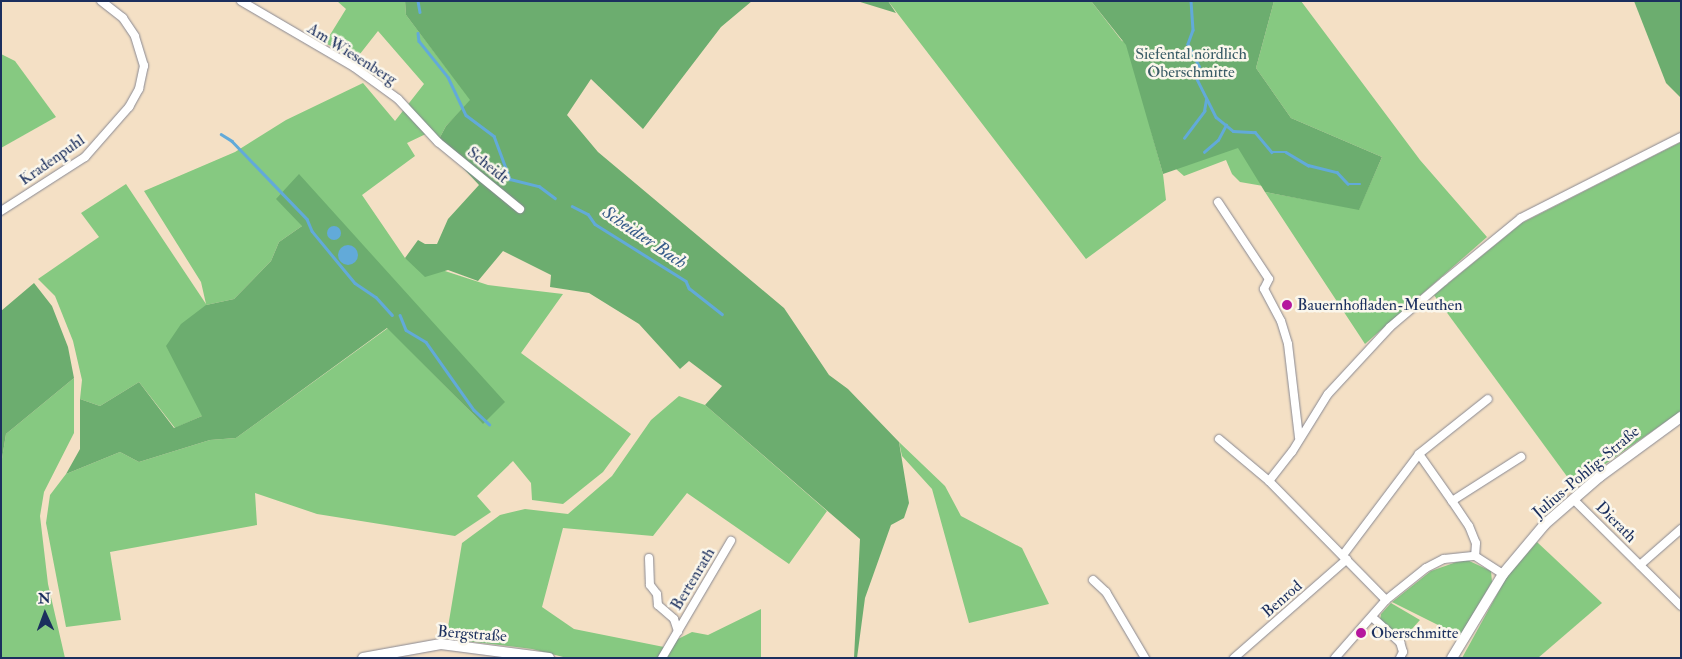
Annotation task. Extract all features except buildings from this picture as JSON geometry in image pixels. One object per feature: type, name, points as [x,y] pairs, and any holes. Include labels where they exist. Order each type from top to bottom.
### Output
[{"type":"street","name":"Kradenpuhl","points":[[1,211],[85,157],[129,107],[139,89],[144,66],[135,36],[123,18],[101,1]]},
{"type":"street","name":"Am Wiesenberg","points":[[241,1],[354,67],[398,99],[438,142]]},
{"type":"street","points":[[1269,481],[1292,452],[1299,437],[1310,425],[1328,394],[1364,354],[1444,282],[1521,218],[1681,137]]},
{"type":"street","name":"Scheidt","points":[[438,142],[520,209]]},
{"type":"street","points":[[1218,202],[1269,279],[1264,289],[1281,322],[1288,344],[1299,437]]},
{"type":"street","points":[[1345,557],[1419,454],[1488,399]]},
{"type":"street","name":"Julius-Pohlig-Straße","points":[[1452,658],[1503,574],[1545,524],[1573,499],[1681,417]]},
{"type":"street","points":[[1219,440],[1269,481],[1386,600]]},
{"type":"street","points":[[1419,454],[1469,526],[1476,544],[1475,556]]},
{"type":"street","points":[[1452,501],[1521,458]]},
{"type":"street","name":"Dierath","points":[[1573,499],[1681,606]]},
{"type":"street","name":"Dierath","points":[[1640,565],[1681,529]]},
{"type":"street","name":"Bertenrath","points":[[662,658],[711,580],[731,541]]},
{"type":"street","points":[[1335,658],[1386,600],[1426,568],[1444,559],[1475,556],[1503,574]]},
{"type":"street","name":"Benrod","points":[[1234,658],[1345,557]]},
{"type":"street","name":"Bertenrath","points":[[649,558],[650,585],[657,594],[658,605],[674,619],[678,631]]},
{"type":"street","points":[[1093,580],[1106,592],[1145,658]]},
{"type":"street","points":[[1372,618],[1400,642],[1403,647],[1400,658]]},
{"type":"street","name":"Bergstraße","points":[[363,658],[440,644],[549,658]]},
{"type":"green space","points":[[337,1],[405,1],[406,15],[471,100],[446,126],[438,141],[430,132],[407,143],[415,156],[362,195],[405,258],[488,285],[563,294],[521,353],[631,434],[603,472],[563,504],[532,500],[531,483],[513,461],[477,496],[491,512],[455,536],[317,514],[255,493],[257,525],[110,552],[121,620],[66,627],[46,523],[50,495],[66,474],[120,452],[139,462],[210,440],[236,438],[388,328],[483,424],[302,226],[279,242],[271,261],[234,299],[206,305],[202,416],[175,428],[139,382],[100,406],[80,399],[82,380],[73,341],[55,296],[38,279],[99,237],[81,213],[126,184],[206,304],[201,282],[144,191],[235,152],[286,120],[363,83],[395,121],[424,84],[378,31],[356,59],[325,43],[346,9]]},
{"type":"green space","points":[[405,1],[752,1],[721,27],[643,129],[591,79],[567,115],[598,152],[784,308],[829,375],[848,389],[899,442],[909,503],[904,518],[891,525],[865,598],[857,658],[854,658],[860,539],[705,405],[722,386],[689,361],[680,369],[639,324],[589,293],[550,287],[551,275],[503,251],[478,281],[448,270],[425,277],[405,258],[418,240],[425,244],[437,244],[448,219],[479,185],[438,141],[446,126],[470,100],[406,15]]},
{"type":"green space","points":[[857,1],[888,1],[896,13]]},
{"type":"green space","points":[[888,1],[1091,1],[1122,41],[1250,74],[1317,195],[1240,182],[1232,174],[1226,160],[1184,176],[1160,155],[1150,127],[1163,174],[1166,200],[1086,259]]},
{"type":"green space","name":"Siefental nördlich Oberschmitte","points":[[1091,1],[1274,1],[1256,68],[1291,118],[1382,157],[1359,210],[1265,192],[1238,148],[1163,174],[1126,45]]},
{"type":"green space","points":[[1274,1],[1301,1],[1420,160],[1487,237],[1365,344],[1265,192],[1359,209],[1382,157],[1291,118],[1256,68]]},
{"type":"green space","points":[[1634,1],[1681,1],[1681,98],[1666,83]]},
{"type":"green space","points":[[1,54],[15,61],[56,117],[1,148]]},
{"type":"green space","points":[[1681,142],[1681,411],[1574,486],[1434,295],[1522,223]]},
{"type":"green space","points":[[299,174],[505,402],[483,424],[387,328],[236,438],[210,440],[139,462],[120,452],[66,474],[80,449],[80,399],[100,406],[139,382],[174,428],[202,416],[166,346],[181,324],[206,305],[234,299],[271,261],[279,242],[302,226],[276,199]]},
{"type":"green space","points":[[34,283],[52,306],[68,347],[74,378],[6,434],[1,465],[1,311]]},
{"type":"green space","points":[[74,378],[74,433],[44,492],[40,516],[48,584],[65,658],[1,658],[1,465],[6,434]]},
{"type":"green space","points":[[679,396],[705,405],[827,511],[789,564],[687,493],[653,536],[563,528],[542,607],[574,629],[664,647],[658,658],[567,658],[532,649],[449,639],[447,633],[462,543],[500,515],[525,509],[568,514],[612,476],[651,420]]},
{"type":"green space","points":[[899,442],[945,486],[961,516],[1022,548],[1049,604],[969,623],[932,489],[902,456]]},
{"type":"green space","points":[[1537,542],[1602,603],[1538,658],[1462,658],[1506,578]]},
{"type":"green space","points":[[1465,559],[1491,571],[1492,582],[1460,636],[1392,602],[1431,571]]},
{"type":"green space","points":[[1391,603],[1420,620],[1402,640],[1380,620],[1381,614]]},
{"type":"green space","points":[[761,609],[761,658],[667,658],[676,640],[692,632],[708,635]]},
{"type":"water","points":[[334,226],[339,228],[341,233],[339,238],[334,240],[329,238],[327,233],[329,228]]},
{"type":"water","points":[[348,245],[355,248],[358,255],[355,262],[348,265],[341,262],[338,255],[341,248]]},
{"type":"waterway","name":"Scheidter Bach","points":[[418,1],[420,12]]},
{"type":"waterway","points":[[1191,1],[1193,30],[1188,44],[1199,66],[1195,75],[1216,117],[1233,131],[1255,132],[1272,152],[1286,152],[1308,165],[1337,172],[1348,184],[1360,184]]},
{"type":"waterway","name":"Scheidter Bach","points":[[418,33],[419,41],[448,77],[466,115],[494,136],[510,179],[539,186],[555,198]]},
{"type":"waterway","points":[[1184,138],[1204,111],[1206,100]]},
{"type":"waterway","points":[[1204,152],[1218,140],[1226,125]]},
{"type":"waterway","points":[[221,134],[232,141],[307,219],[312,231],[355,283],[376,297],[392,315]]},
{"type":"waterway","name":"Scheidter Bach","points":[[572,206],[588,214],[595,224],[686,281],[689,288],[722,314]]},
{"type":"waterway","points":[[400,315],[406,330],[426,342],[474,410],[489,424]]},
{"type":"place","name":"Bauernhofladen-Meuthen","points":[[1287,305]]},
{"type":"place","name":"Oberschmitte","points":[[1361,633]]}]
